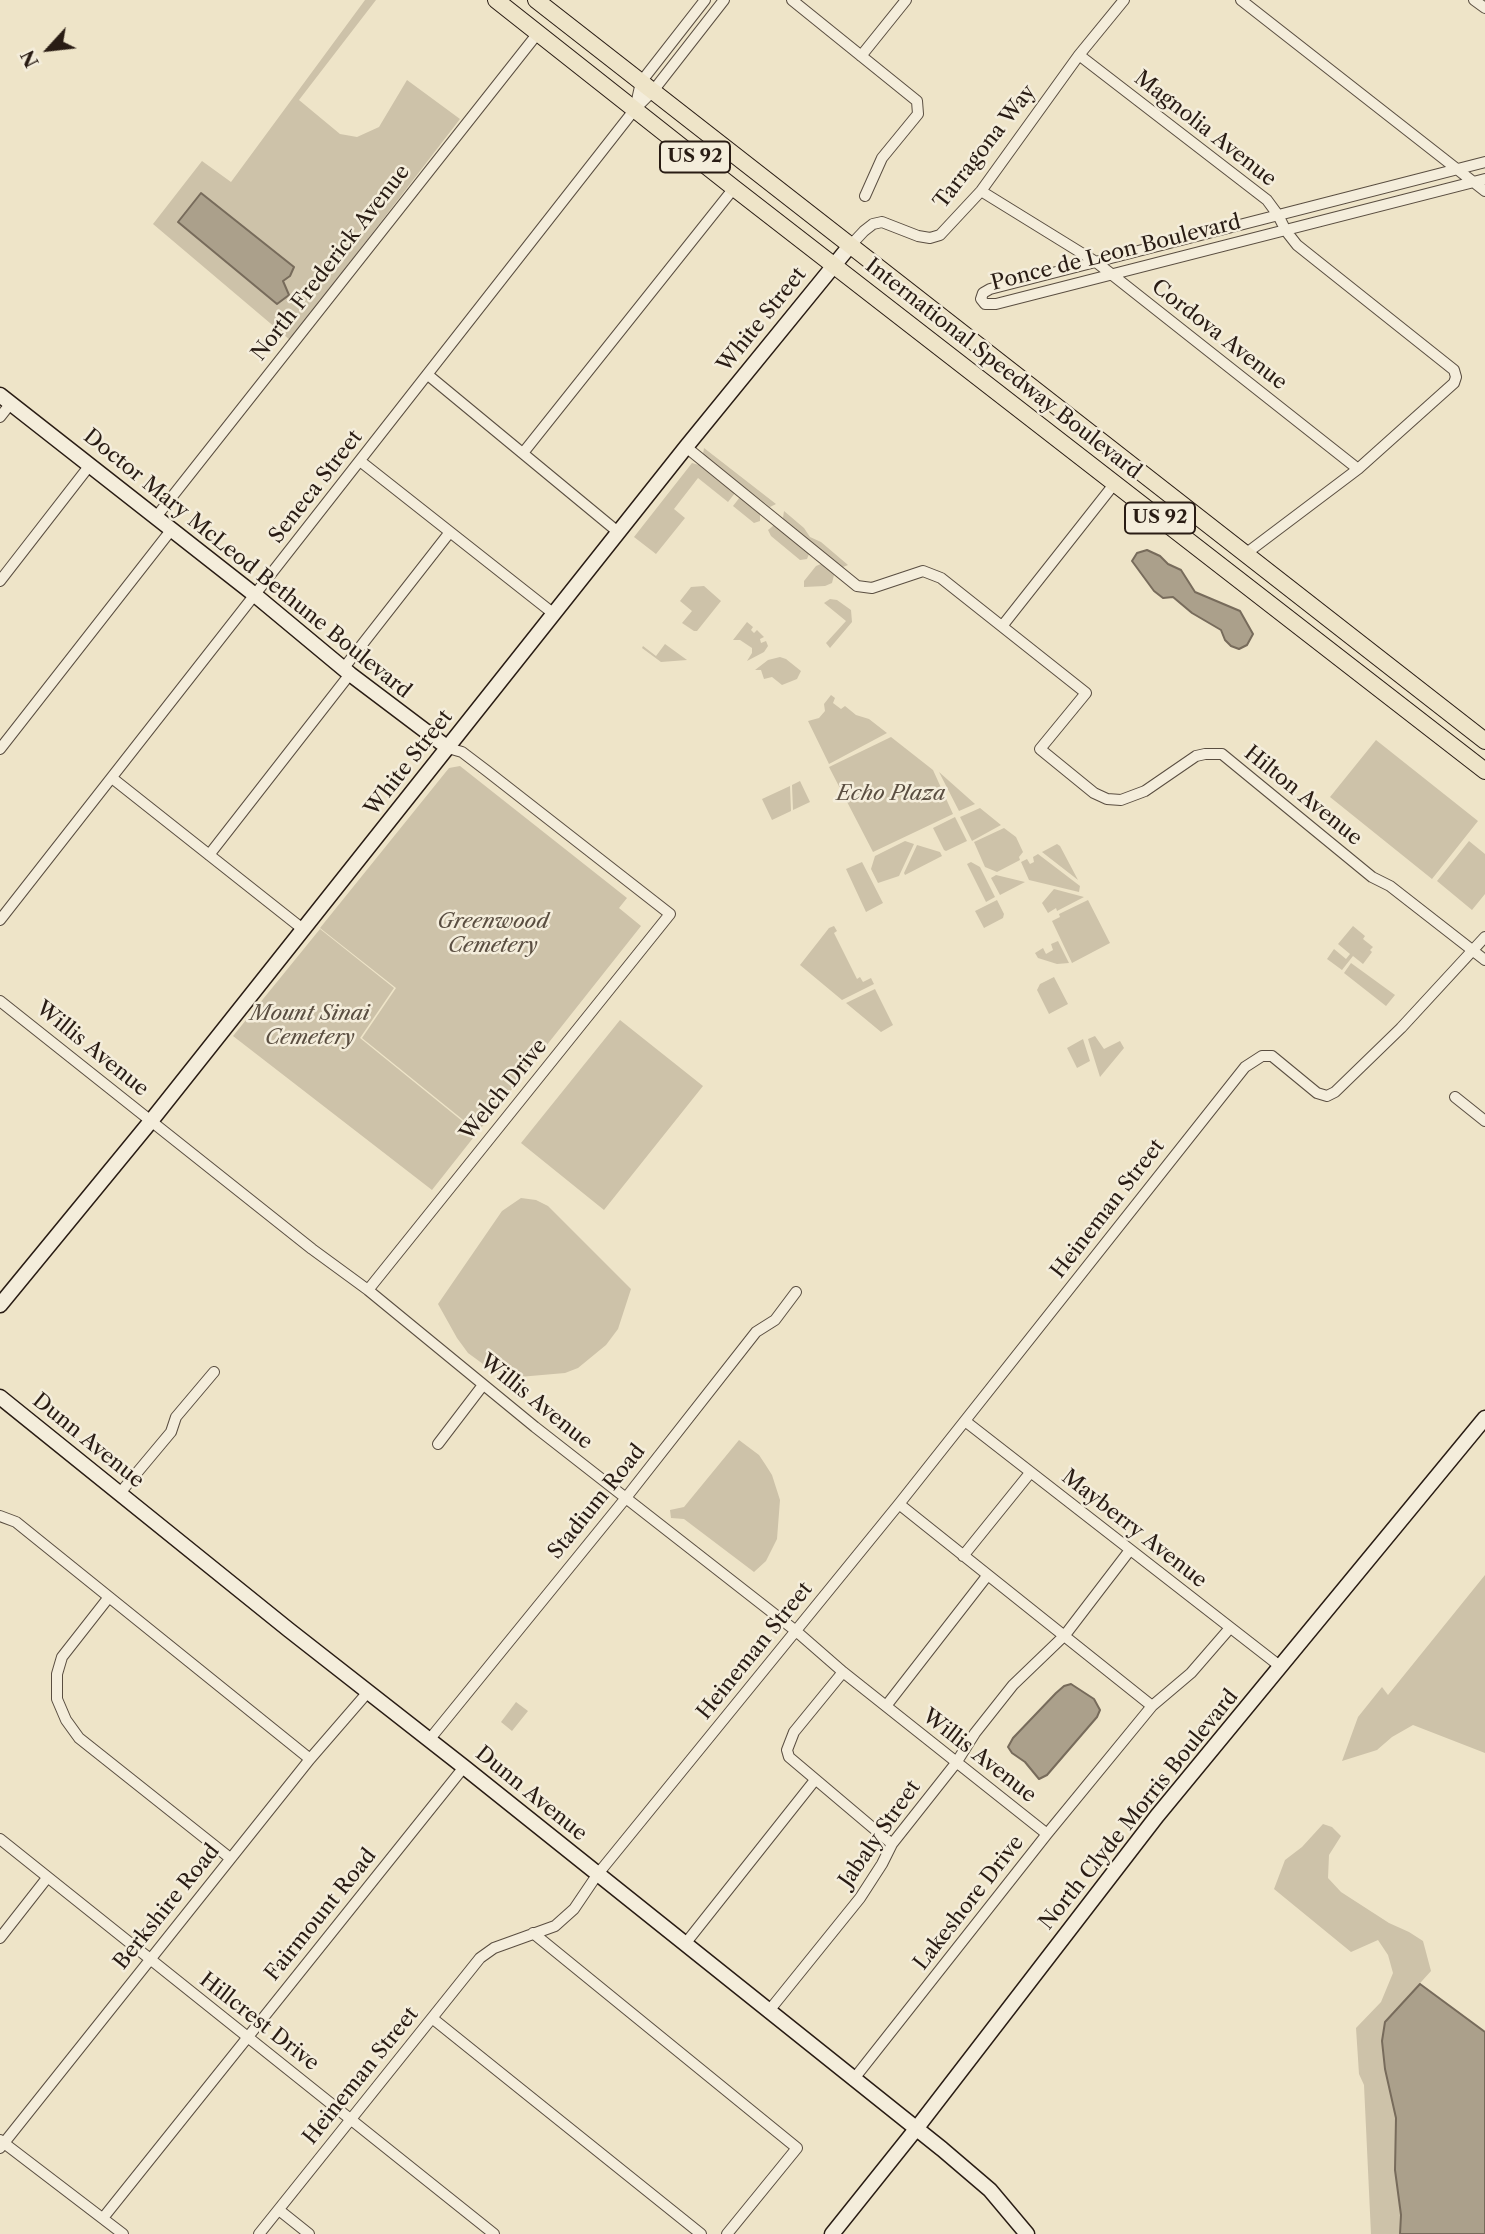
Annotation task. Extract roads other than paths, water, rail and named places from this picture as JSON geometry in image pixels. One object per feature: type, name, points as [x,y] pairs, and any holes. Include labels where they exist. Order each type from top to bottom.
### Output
[{"type":"main road","name":"International Speedway Boulevard","points":[[496,0],[1485,771]]},
{"type":"main road","name":"International Speedway Boulevard","points":[[536,0],[1480,737]]},
{"type":"main road","name":"White Street","points":[[0,1305],[151,1121],[618,532],[849,247]]},
{"type":"main road","points":[[975,374],[1002,383],[1078,441],[1099,441]]},
{"type":"main road","name":"Doctor Mary McLeod Bethune Boulevard","points":[[5,399],[255,594],[346,671],[448,748]]},
{"type":"main road","points":[[1115,483],[1139,487],[1155,496],[1223,551],[1244,555]]},
{"type":"main road","points":[[1373,683],[1389,683],[1454,734],[1480,737]]},
{"type":"main road","name":"Dunn Avenue","points":[[0,1396],[916,2129],[990,2190],[1027,2234]]},
{"type":"main road","name":"North Clyde Morris Boulevard","points":[[832,2234],[1157,1816],[1485,1418]]},
{"type":"street","points":[[635,109],[705,0]]},
{"type":"street","points":[[647,87],[724,0]]},
{"type":"street","points":[[792,0],[917,101],[918,114],[882,158],[865,196]]},
{"type":"street","points":[[861,56],[906,0]]},
{"type":"street","name":"Tarragona Way","points":[[849,247],[873,224],[882,222],[918,236],[935,238],[940,235],[981,191],[1079,55],[1124,0]]},
{"type":"street","points":[[1241,0],[1485,191]]},
{"type":"street","points":[[1474,0],[1485,8]]},
{"type":"street","points":[[691,19],[702,28]]},
{"type":"street","name":"North Frederick Avenue","points":[[156,517],[538,33]]},
{"type":"street","name":"Magnolia Avenue","points":[[1079,55],[1267,200],[1297,245],[1454,370],[1454,383],[1358,469]]},
{"type":"street","name":"Seneca Street","points":[[0,920],[635,109]]},
{"type":"street","name":"Ponce de Leon Boulevard","points":[[1485,162],[990,289],[983,293],[981,299],[991,305],[1485,179]]},
{"type":"street","points":[[523,453],[734,188]]},
{"type":"street","name":"Cordova Avenue","points":[[981,191],[1096,262],[1358,469]]},
{"type":"street","points":[[428,375],[618,532]]},
{"type":"street","points":[[0,417],[5,399]]},
{"type":"street","name":"Hilton Avenue","points":[[686,447],[858,586],[872,588],[923,571],[941,578],[1086,692],[1040,749],[1094,793],[1107,799],[1121,800],[1145,791],[1196,757],[1222,754],[1372,877],[1390,886],[1472,950]]},
{"type":"street","points":[[360,461],[554,614]]},
{"type":"street","points":[[0,581],[90,465]]},
{"type":"street","points":[[1244,555],[1358,469]]},
{"type":"street","points":[[1003,625],[1115,483]]},
{"type":"street","points":[[0,749],[172,529]]},
{"type":"street","points":[[209,855],[450,532]]},
{"type":"street","name":"Doctor Mary McLeod Bethune Boulevard","points":[[448,748],[462,752],[670,914]]},
{"type":"street","points":[[112,778],[304,930]]},
{"type":"street","name":"Welch Drive","points":[[368,1290],[670,914]]},
{"type":"street","points":[[1485,937],[1472,950],[1485,960]]},
{"type":"street","name":"Heineman Street","points":[[259,2234],[480,1958],[494,1948],[555,1926],[574,1909],[597,1875],[899,1504],[1245,1067],[1255,1059],[1272,1056],[1317,1093],[1327,1096],[1335,1092],[1401,1028],[1472,950]]},
{"type":"street","name":"Willis Avenue","points":[[0,1001],[368,1290],[482,1385],[1047,1834]]},
{"type":"street","points":[[1455,1097],[1485,1121]]},
{"type":"street","name":"Stadium Road","points":[[429,1740],[625,1499],[756,1332],[775,1320],[796,1292]]},
{"type":"street","points":[[120,1493],[171,1432],[176,1417],[214,1372]]},
{"type":"street","points":[[438,1444],[482,1385]]},
{"type":"street","name":"Mayberry Avenue","points":[[965,1421],[1281,1667]]},
{"type":"street","points":[[963,1556],[1030,1473]]},
{"type":"street","points":[[899,1504],[1152,1706]]},
{"type":"street","points":[[0,1516],[16,1522],[310,1759]]},
{"type":"street","name":"Jabaly Street","points":[[768,2012],[860,1898],[892,1844],[956,1763],[975,1733],[1013,1685],[1065,1635],[1130,1550]]},
{"type":"street","points":[[886,1706],[987,1576]]},
{"type":"street","points":[[109,1597],[62,1657],[57,1674],[57,1699],[66,1720],[79,1738],[230,1858]]},
{"type":"street","name":"Lakeshore Drive","points":[[853,2080],[1152,1706],[1191,1673],[1230,1628]]},
{"type":"street","points":[[843,1672],[789,1740],[787,1750],[789,1757],[892,1844]]},
{"type":"street","name":"Berkshire Road","points":[[1,2144],[310,1759],[368,1692]]},
{"type":"street","name":"Fairmount Road","points":[[103,2218],[464,1767]]},
{"type":"street","points":[[685,1944],[815,1780]]},
{"type":"street","name":"Hillcrest Drive","points":[[0,1839],[494,2234]]},
{"type":"street","points":[[0,1938],[47,1878]]},
{"type":"street","points":[[533,1933],[797,2148],[727,2234]]},
{"type":"street","points":[[432,2018],[701,2234]]},
{"type":"street","points":[[1,2144],[123,2234]]},
{"type":"street","points":[[279,2210],[309,2234]]},
{"type":"park label","name":"Echo Plaza","points":[[891,794]]},
{"type":"park label","name":"Greenwood Cemetery","points":[[493,934]]},
{"type":"park label","name":"Mount Sinai Cemetery","points":[[310,1026]]}]
